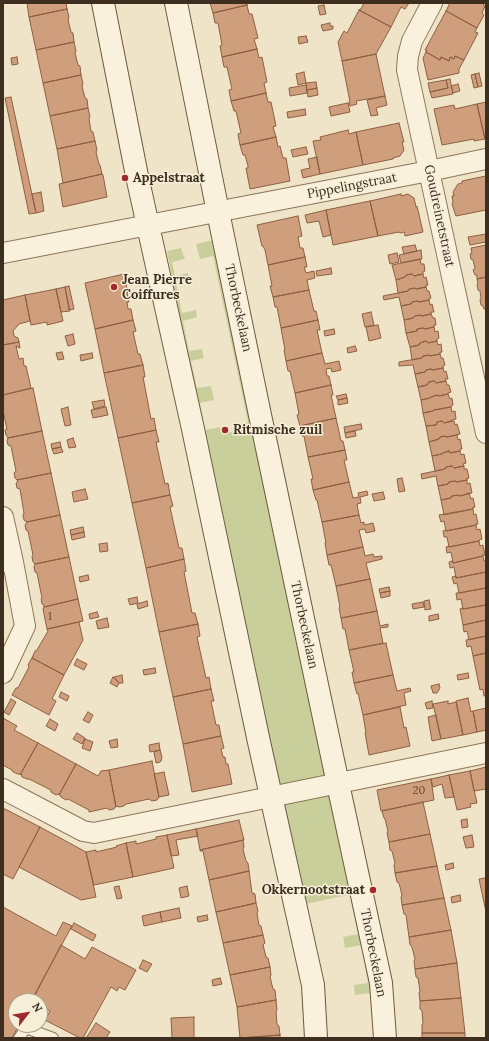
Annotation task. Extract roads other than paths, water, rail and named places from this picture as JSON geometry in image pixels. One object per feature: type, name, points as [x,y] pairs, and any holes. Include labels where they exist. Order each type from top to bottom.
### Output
[{"type":"street","points":[[103,3],[137,176],[271,798],[313,985],[316,1038]]},
{"type":"street","name":"Thorbeckelaan","points":[[176,3],[218,212],[381,984],[385,1038]]},
{"type":"street","name":"Goudreinetstraat","points":[[432,3],[412,41],[408,56],[407,70],[486,433]]},
{"type":"street","name":"Pippelingstraat","points":[[218,212],[486,159]]},
{"type":"street","points":[[3,253],[218,212]]},
{"type":"street","points":[[3,517],[8,562],[25,626],[3,673]]},
{"type":"street","points":[[3,789],[84,831],[94,833],[486,753]]},
{"type":"lane","points":[[19,1038],[26,1028],[53,1038]]},
{"type":"place","name":"Appelstraat","points":[[125,178]]},
{"type":"place","name":"Jean Pierre Coiffures","points":[[114,287]]},
{"type":"place","name":"Ritmische zuil","points":[[225,430]]},
{"type":"place","name":"Okkernootstraat","points":[[373,890]]}]
